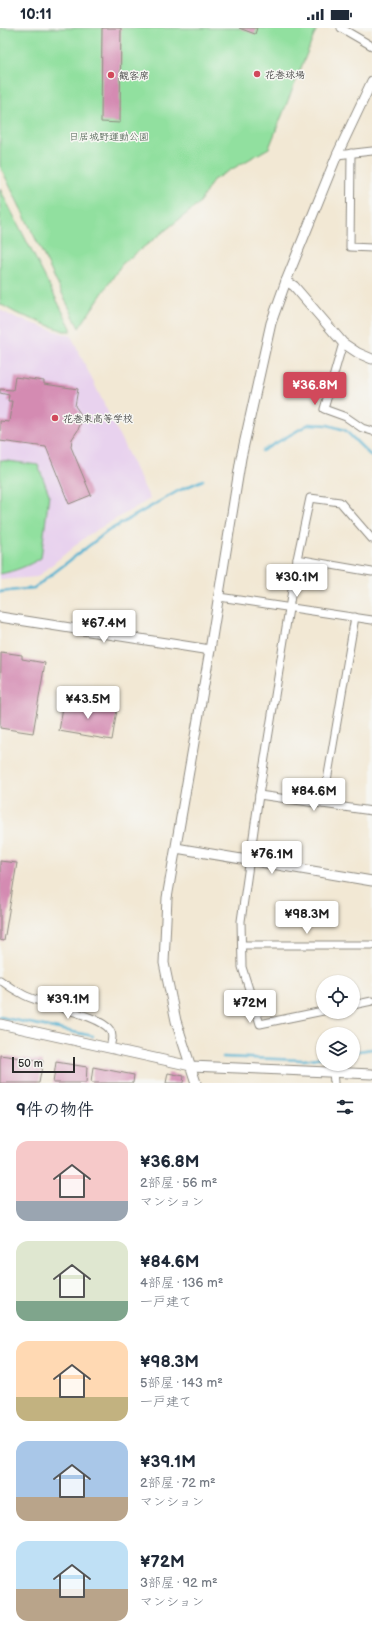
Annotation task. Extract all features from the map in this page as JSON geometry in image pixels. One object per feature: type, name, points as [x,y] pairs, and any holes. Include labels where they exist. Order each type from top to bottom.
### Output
[{"type":"street","points":[[341,28],[372,46]]},
{"type":"street","points":[[196,1083],[176,1021],[164,963],[167,898],[219,597],[241,458],[271,323],[286,281],[337,155],[372,81]]},
{"type":"street","points":[[337,155],[372,150]]},
{"type":"street","points":[[351,153],[350,247],[372,248]]},
{"type":"street","points":[[286,281],[294,286],[343,343],[358,353],[372,359]]},
{"type":"street","points":[[343,343],[324,409],[346,417],[362,428],[372,431]]},
{"type":"street","points":[[316,1012],[260,1024],[242,967],[241,921],[259,795],[298,559],[310,498],[340,502],[372,539]]},
{"type":"street","points":[[298,559],[372,572]]},
{"type":"street","points":[[219,597],[372,620]]},
{"type":"street","points":[[0,617],[210,650]]},
{"type":"street","points":[[324,804],[355,617]]},
{"type":"street","points":[[259,795],[372,811]]},
{"type":"street","points":[[176,848],[372,881]]},
{"type":"street","points":[[242,945],[372,945]]},
{"type":"street","points":[[0,980],[25,996],[90,1018],[105,1026],[110,1030],[112,1035],[110,1048]]},
{"type":"street","points":[[360,1004],[372,1001]]},
{"type":"street","points":[[0,1024],[191,1066],[372,1074]]},
{"type":"street","points":[[333,1072],[334,1083]]},
{"type":"shaded area","name":"花巻東高等学校","points":[[0,310],[13,317],[71,336],[150,499],[88,535],[37,577],[0,580]]},
{"type":"green space","name":"日居城野運動公園","points":[[0,28],[317,28],[269,148],[213,180],[199,204],[122,264],[79,328],[0,166]]},
{"type":"green space","points":[[0,189],[71,328],[71,331],[64,331],[16,313],[0,304]]},
{"type":"green space","points":[[0,460],[38,465],[49,494],[41,558],[21,568],[0,574]]},
{"type":"building","name":"観客席","points":[[102,28],[121,28],[120,123],[101,122]]},
{"type":"building","points":[[239,28],[257,28],[255,34]]},
{"type":"building","points":[[15,377],[44,381],[44,384],[78,389],[75,406],[80,413],[81,422],[72,439],[71,447],[91,495],[69,504],[46,447],[0,441],[0,421],[9,422],[12,401],[8,401],[9,395],[0,393],[0,389],[13,390]]},
{"type":"building","points":[[1,652],[22,655],[22,659],[45,663],[33,733],[0,728]]},
{"type":"building","points":[[64,701],[117,710],[112,740],[59,731]]},
{"type":"building","points":[[0,861],[17,863],[4,941],[0,940]]},
{"type":"building","points":[[0,1055],[43,1061],[39,1083],[0,1083]]},
{"type":"building","points":[[56,1062],[87,1067],[86,1083],[53,1083]]},
{"type":"building","points":[[93,1067],[134,1075],[133,1083],[91,1083]]},
{"type":"building","points":[[168,1073],[184,1076],[183,1083],[166,1083]]},
{"type":"waterway","points":[[262,451],[309,424],[328,425],[345,430],[372,457]]},
{"type":"waterway","points":[[0,592],[34,588],[108,531],[178,491],[203,480]]},
{"type":"waterway","points":[[0,1017],[93,1036]]},
{"type":"waterway","points":[[360,1051],[372,1049]]},
{"type":"waterway","points":[[223,1057],[304,1060],[316,1058]]},
{"type":"place","name":"花巻球場","points":[[257,74]]},
{"type":"place","name":"観客席","points":[[111,75]]},
{"type":"place","name":"花巻東高等学校","points":[[55,418]]}]
